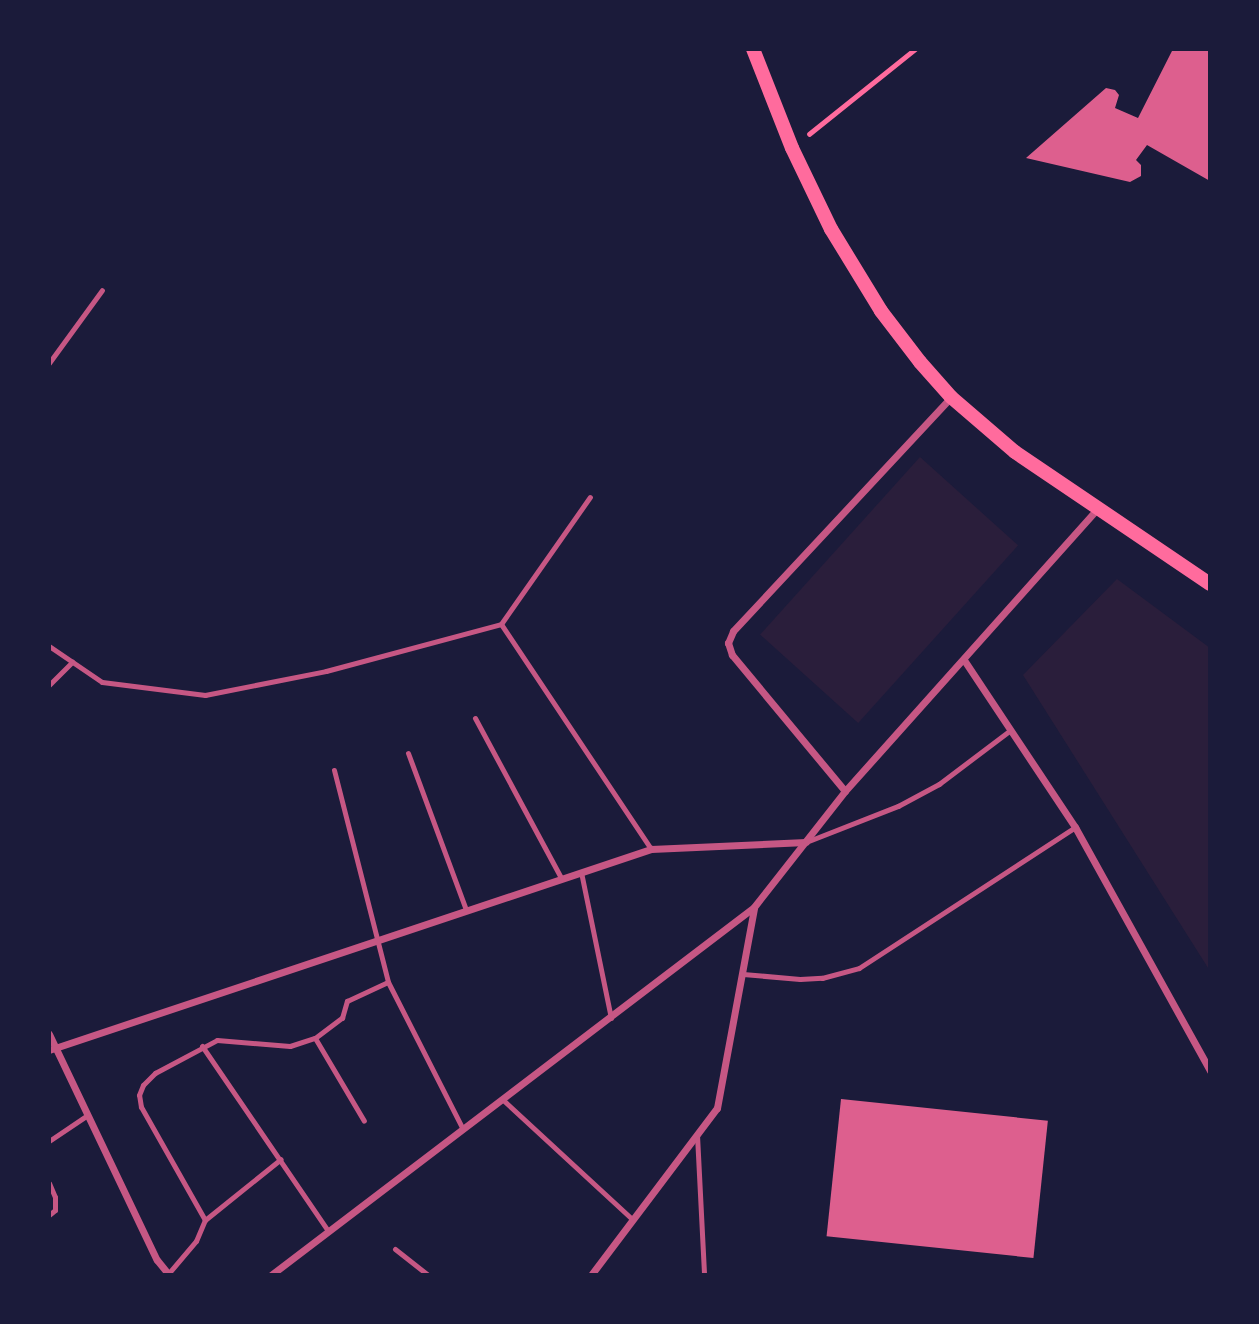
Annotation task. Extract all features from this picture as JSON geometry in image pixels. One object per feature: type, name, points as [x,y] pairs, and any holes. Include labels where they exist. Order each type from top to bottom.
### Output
[{"type":"main road","points":[[753,49],[792,148],[820,208],[855,271],[904,341],[951,397],[1015,452],[1210,584]]},
{"type":"street","points":[[845,790],[732,656],[728,643],[733,631],[951,397]]},
{"type":"street","points":[[271,1275],[754,907],[845,790],[1098,508]]},
{"type":"street","points":[[964,660],[1075,827],[1210,1071]]},
{"type":"street","points":[[51,1049],[651,849],[806,842]]},
{"type":"street","points":[[591,1275],[717,1108],[754,907]]},
{"type":"street","points":[[49,1034],[51,1049],[157,1260],[169,1275]]},
{"type":"lane","points":[[49,363],[102,290]]},
{"type":"lane","points":[[49,646],[102,682],[205,695],[326,671],[501,624],[590,497]]},
{"type":"lane","points":[[501,624],[651,849]]},
{"type":"lane","points":[[49,685],[72,662]]},
{"type":"lane","points":[[475,718],[561,878]]},
{"type":"lane","points":[[806,842],[898,806],[939,784],[1009,731]]},
{"type":"lane","points":[[408,752],[466,910]]},
{"type":"lane","points":[[334,770],[388,982],[463,1129]]},
{"type":"lane","points":[[743,974],[800,979],[822,978],[859,968],[1075,827]]},
{"type":"lane","points":[[582,872],[611,1017]]},
{"type":"lane","points":[[205,1220],[141,1107],[139,1094],[155,1073],[202,1046],[229,1039],[290,1045],[315,1038],[342,1018],[346,1001],[388,982]]},
{"type":"lane","points":[[315,1038],[364,1121]]},
{"type":"lane","points":[[202,1046],[328,1231]]},
{"type":"lane","points":[[502,1099],[633,1220]]},
{"type":"lane","points":[[49,1141],[86,1116]]},
{"type":"lane","points":[[697,1135],[704,1275]]},
{"type":"lane","points":[[169,1275],[196,1241],[205,1220],[281,1160]]},
{"type":"lane","points":[[49,1183],[55,1197],[55,1210],[49,1215]]},
{"type":"lane","points":[[395,1250],[428,1275]]},
{"type":"path","points":[[792,148],[915,49]]},
{"type":"shaded area","points":[[920,457],[1018,545],[858,723],[760,635]]},
{"type":"shaded area","points":[[1117,579],[1210,648],[1210,971],[1023,675]]},
{"type":"building","points":[[1173,49],[1210,49],[1210,181],[1147,145],[1136,160],[1141,165],[1141,176],[1130,182],[1026,158],[1106,88],[1115,90],[1119,95],[1115,108],[1138,118]]},
{"type":"building","points":[[841,1099],[1048,1121],[1033,1258],[827,1236]]}]
